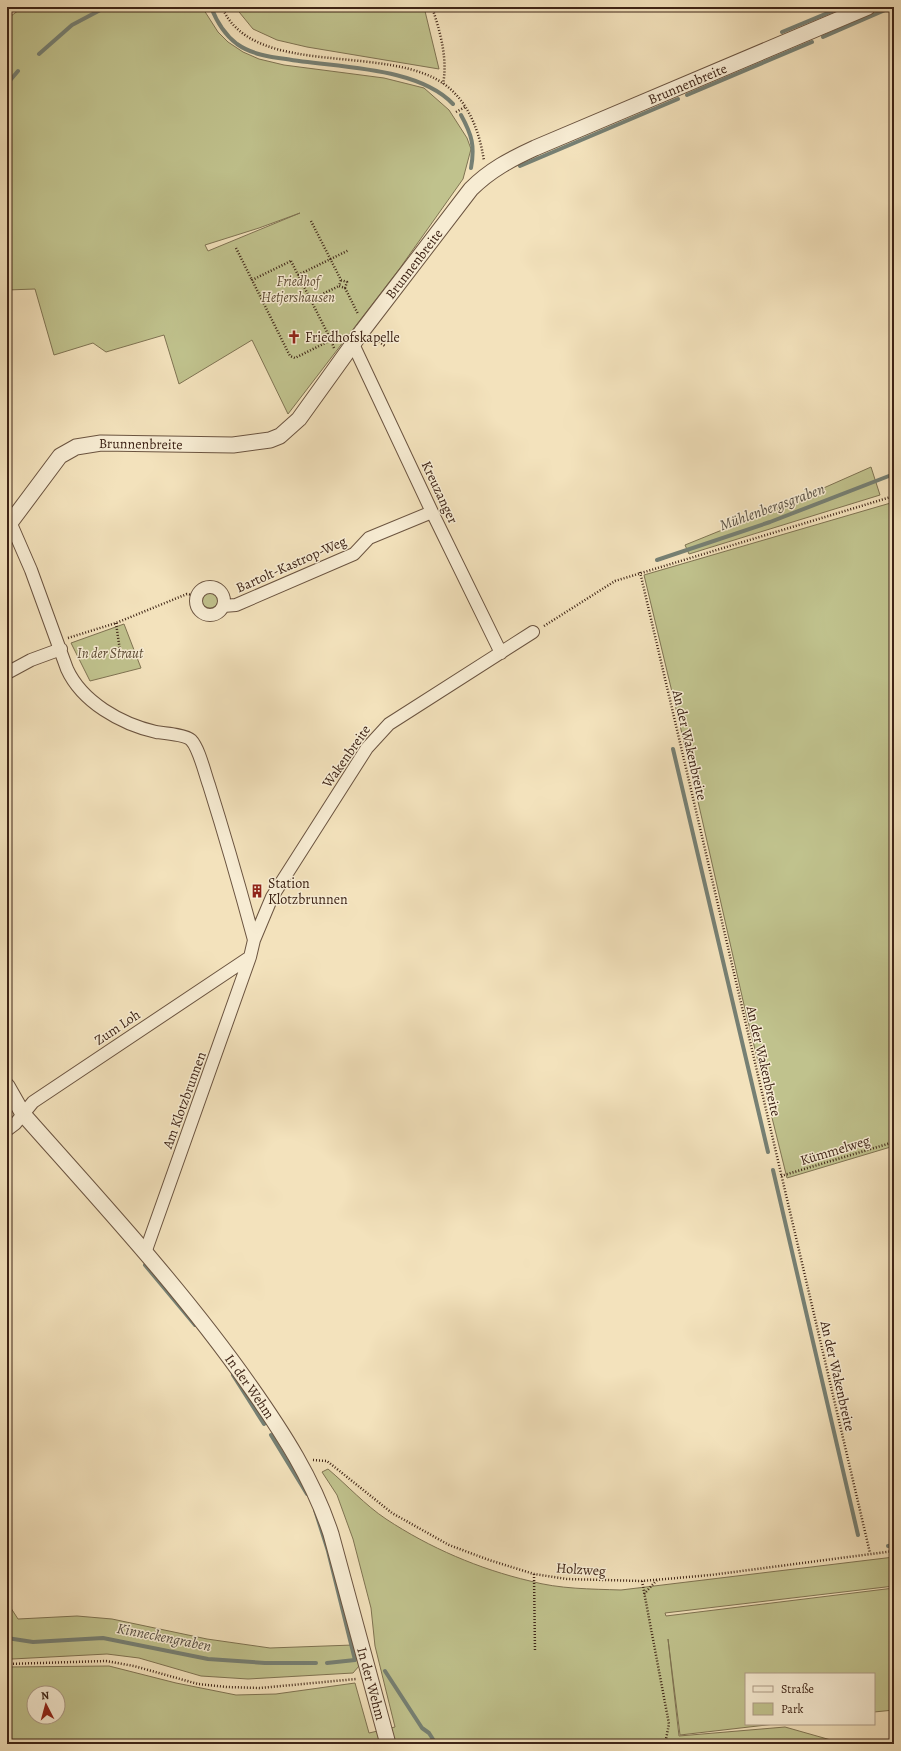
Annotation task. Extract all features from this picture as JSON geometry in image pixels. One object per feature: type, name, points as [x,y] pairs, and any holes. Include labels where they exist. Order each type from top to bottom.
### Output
[{"type":"street","name":"Brunnenbreite","points":[[9,525],[60,456],[76,447],[88,444],[108,443],[253,444],[280,436],[299,419],[471,189],[486,174],[506,162],[535,148],[868,7]]},
{"type":"street","name":"Kreuzanger","points":[[354,344],[432,512],[501,653]]},
{"type":"street","name":"Bartolt-Kastrop-Weg","points":[[223,606],[236,605],[354,554],[369,538],[432,512]]},
{"type":"street","points":[[9,525],[31,570],[73,681],[81,691],[104,709],[132,724],[191,740],[202,764],[254,940]]},
{"type":"street","name":"Bartolt-Kastrop-Weg","points":[[208,587],[216,588],[221,592],[224,599],[223,606],[219,612],[212,615],[204,614],[199,610],[196,603],[197,596],[201,590],[208,587]]},
{"type":"street","name":"Wakenbreite","points":[[250,957],[254,940],[272,897],[367,748],[389,724],[533,632]]},
{"type":"street","points":[[7,673],[59,646]]},
{"type":"street","name":"Zum Loh","points":[[7,1130],[15,1124],[33,1102],[250,957]]},
{"type":"street","name":"Am Klotzbrunnen","points":[[145,1253],[250,957]]},
{"type":"street","name":"In der Wehm","points":[[7,1086],[23,1114],[196,1312],[271,1416],[297,1458],[321,1504],[388,1744]]},
{"type":"path","points":[[222,7],[236,27],[254,41],[284,52],[392,66],[426,74],[443,84],[465,107],[479,134],[486,174]]},
{"type":"path","points":[[432,7],[442,49],[445,76],[443,84]]},
{"type":"path","points":[[456,112],[465,107]]},
{"type":"path","points":[[312,221],[341,280],[347,282],[345,288],[358,314]]},
{"type":"path","points":[[236,248],[252,280],[290,356],[295,358],[331,340],[291,261],[252,280]]},
{"type":"path","points":[[298,275],[349,250]]},
{"type":"path","points":[[310,300],[338,286],[341,280]]},
{"type":"path","points":[[338,286],[345,288]]},
{"type":"path","points":[[533,632],[615,581],[640,572],[894,496]]},
{"type":"path","name":"An der Wakenbreite","points":[[640,572],[870,1553]]},
{"type":"path","points":[[59,646],[187,594],[197,596]]},
{"type":"path","points":[[116,623],[120,651]]},
{"type":"path","name":"Kümmelweg","points":[[781,1176],[894,1142]]},
{"type":"path","name":"Holzweg","points":[[297,1458],[327,1461],[392,1513],[449,1545],[489,1560],[534,1574],[567,1579],[658,1580],[711,1575],[894,1551]]},
{"type":"path","points":[[534,1574],[535,1652]]},
{"type":"path","points":[[644,1595],[658,1580]]},
{"type":"path","points":[[642,1581],[669,1724],[664,1744]]},
{"type":"path","points":[[7,1664],[106,1662],[134,1666],[198,1684],[260,1688],[370,1677]]},
{"type":"green space","name":"Friedhof Hetjershausen","points":[[23,7],[202,7],[218,32],[228,42],[243,52],[259,59],[284,65],[384,78],[424,88],[449,110],[467,138],[471,149],[463,179],[400,268],[288,414],[252,340],[179,384],[164,335],[106,352],[93,343],[54,355],[35,289],[7,290],[7,19]],"holes":[[[300,213],[208,251],[205,245]]]},
{"type":"green space","points":[[235,7],[424,7],[439,69],[307,47],[277,40],[253,29]]},
{"type":"green space","points":[[871,467],[880,495],[689,554],[685,545],[801,498]]},
{"type":"green space","points":[[894,502],[894,1146],[787,1178],[744,1005],[695,788],[644,575]]},
{"type":"green space","points":[[210,592],[217,597],[218,600],[213,607],[210,608],[203,603],[202,600],[207,593]]},
{"type":"green space","name":"In der Straut","points":[[124,624],[141,668],[90,681],[71,643]]},
{"type":"green space","points":[[328,1469],[363,1501],[386,1519],[437,1548],[492,1570],[552,1586],[621,1590],[894,1557],[894,1586],[665,1613],[666,1616],[894,1588],[894,1710],[875,1712],[875,1673],[745,1673],[745,1725],[766,1725],[680,1735],[668,1639],[679,1736],[785,1727],[845,1744],[7,1744],[7,1667],[109,1666],[176,1683],[236,1695],[276,1694],[355,1683],[369,1733],[395,1727],[375,1646],[371,1608],[353,1539],[337,1495],[322,1472]]},
{"type":"green space","points":[[7,1602],[18,1619],[77,1616],[112,1619],[207,1639],[270,1648],[353,1645],[359,1666],[353,1673],[248,1679],[201,1676],[139,1658],[107,1654],[12,1659],[7,1658]]},
{"type":"waterway","points":[[39,54],[72,25],[106,7]]},
{"type":"waterway","points":[[211,7],[215,17],[225,32],[237,44],[248,50],[273,57],[351,67],[398,75],[419,82],[438,92],[453,104]]},
{"type":"waterway","points":[[782,32],[842,7]]},
{"type":"waterway","points":[[823,37],[892,7]]},
{"type":"waterway","points":[[687,95],[812,42]]},
{"type":"waterway","points":[[7,84],[18,71]]},
{"type":"waterway","points":[[520,166],[678,99]]},
{"type":"waterway","points":[[461,115],[472,141],[473,153],[471,168]]},
{"type":"waterway","name":"Mühlenbergsgraben","points":[[657,560],[770,522],[894,474]]},
{"type":"waterway","points":[[673,749],[768,1152]]},
{"type":"waterway","points":[[773,1170],[858,1535]]},
{"type":"waterway","points":[[145,1265],[195,1325]]},
{"type":"waterway","points":[[233,1375],[264,1424]]},
{"type":"waterway","points":[[271,1435],[307,1494]]},
{"type":"waterway","points":[[315,1510],[328,1551],[355,1660],[327,1663]]},
{"type":"waterway","points":[[888,1546],[894,1545]]},
{"type":"waterway","name":"Kinneckengraben","points":[[7,1638],[33,1642],[103,1638],[208,1659],[265,1663],[316,1663]]},
{"type":"waterway","name":"Kinneckengraben","points":[[385,1671],[422,1728],[429,1733],[436,1744]]},
{"type":"waterway","name":"Kinneckengraben","points":[[684,1742],[709,1744]]},
{"type":"place","name":"Friedhofskapelle","points":[[294,337]]},
{"type":"place","name":"Station Klotzbrunnen","points":[[257,891]]}]
